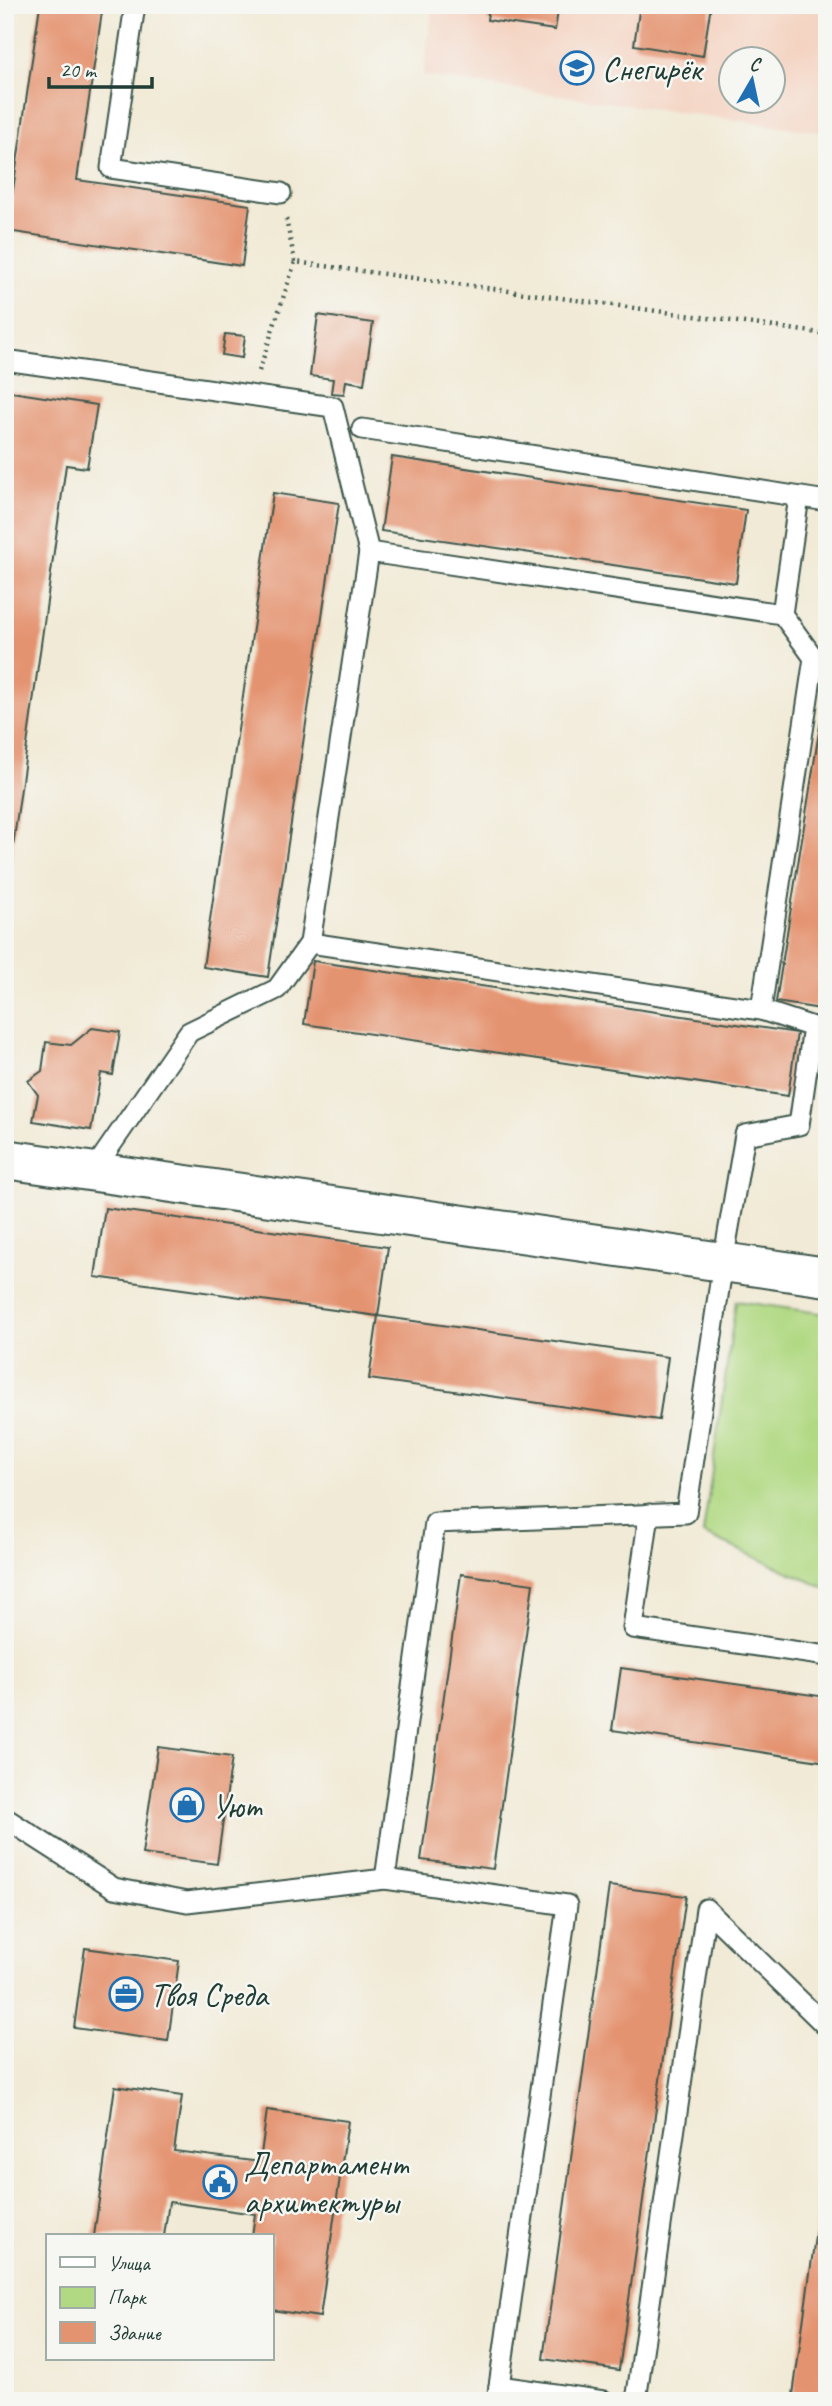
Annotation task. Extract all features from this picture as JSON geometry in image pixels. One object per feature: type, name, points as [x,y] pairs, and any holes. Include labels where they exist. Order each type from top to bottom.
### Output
[{"type":"street","points":[[5,1160],[827,1278]]},
{"type":"lane","points":[[135,5],[111,167],[281,193]]},
{"type":"lane","points":[[5,360],[333,407],[369,552],[310,943],[277,989],[189,1032],[93,1171]]},
{"type":"lane","points":[[362,429],[827,501]]},
{"type":"lane","points":[[761,1010],[814,658],[782,614],[799,497]]},
{"type":"lane","points":[[369,552],[782,614]]},
{"type":"lane","points":[[310,943],[761,1010],[813,1027],[799,1125],[745,1135],[723,1262],[686,1513],[435,1523],[385,1879]]},
{"type":"lane","points":[[649,1514],[633,1628],[827,1656]]},
{"type":"lane","points":[[5,1818],[114,1888],[187,1902],[385,1879],[568,1905],[498,2393],[604,2401]]},
{"type":"lane","points":[[636,2401],[706,1909],[827,2027]]},
{"type":"path","points":[[251,395],[295,262],[281,193]]},
{"type":"path","points":[[295,262],[827,334]]},
{"type":"shaded area","name":"Снегирёк","points":[[433,5],[827,5],[827,133],[423,76]]},
{"type":"green space","points":[[736,1301],[827,1314],[827,1589],[703,1534]]},
{"type":"building","points":[[40,5],[103,5],[77,180],[250,205],[242,266],[7,231]]},
{"type":"building","points":[[489,5],[559,5],[555,30],[487,20]]},
{"type":"building","points":[[640,5],[711,5],[703,56],[634,45]]},
{"type":"building","points":[[318,315],[373,323],[364,384],[346,381],[344,394],[331,393],[333,379],[310,376]]},
{"type":"building","points":[[225,334],[245,336],[242,358],[222,355]]},
{"type":"building","points":[[5,391],[97,405],[87,468],[66,465],[7,889]]},
{"type":"building","points":[[392,457],[746,510],[736,583],[381,531]]},
{"type":"building","points":[[273,493],[339,503],[268,977],[203,967]]},
{"type":"building","points":[[823,707],[827,708],[827,1010],[776,1002]]},
{"type":"building","points":[[313,961],[797,1033],[788,1096],[304,1024]]},
{"type":"building","points":[[92,1028],[120,1032],[113,1075],[101,1073],[91,1130],[33,1121],[38,1095],[28,1081],[42,1071],[46,1042],[71,1045]]},
{"type":"building","points":[[105,1208],[388,1247],[378,1316],[95,1277]]},
{"type":"building","points":[[378,1316],[668,1357],[659,1420],[369,1379]]},
{"type":"building","points":[[461,1574],[533,1584],[493,1869],[421,1860]]},
{"type":"building","points":[[621,1668],[827,1697],[827,1762],[612,1730]]},
{"type":"building","name":"Уют","points":[[158,1747],[232,1757],[217,1864],[142,1854]]},
{"type":"building","points":[[609,1886],[686,1896],[619,2370],[543,2359]]},
{"type":"building","name":"Твоя Среда","points":[[85,1948],[179,1961],[168,2041],[74,2028]]},
{"type":"building","name":"Департамент архитектуры","points":[[115,2086],[182,2096],[174,2151],[260,2162],[267,2110],[348,2121],[320,2317],[273,2310],[273,2234],[252,2234],[255,2214],[169,2202],[164,2234],[94,2234]]},
{"type":"building","points":[[827,2165],[827,2399],[793,2395]]},
{"type":"place","name":"Снегирёк","points":[[577,68]]},
{"type":"place","name":"Уют","points":[[187,1805]]},
{"type":"place","name":"Твоя Среда","points":[[126,1994]]},
{"type":"place","name":"Департамент архитектуры","points":[[220,2182]]}]
